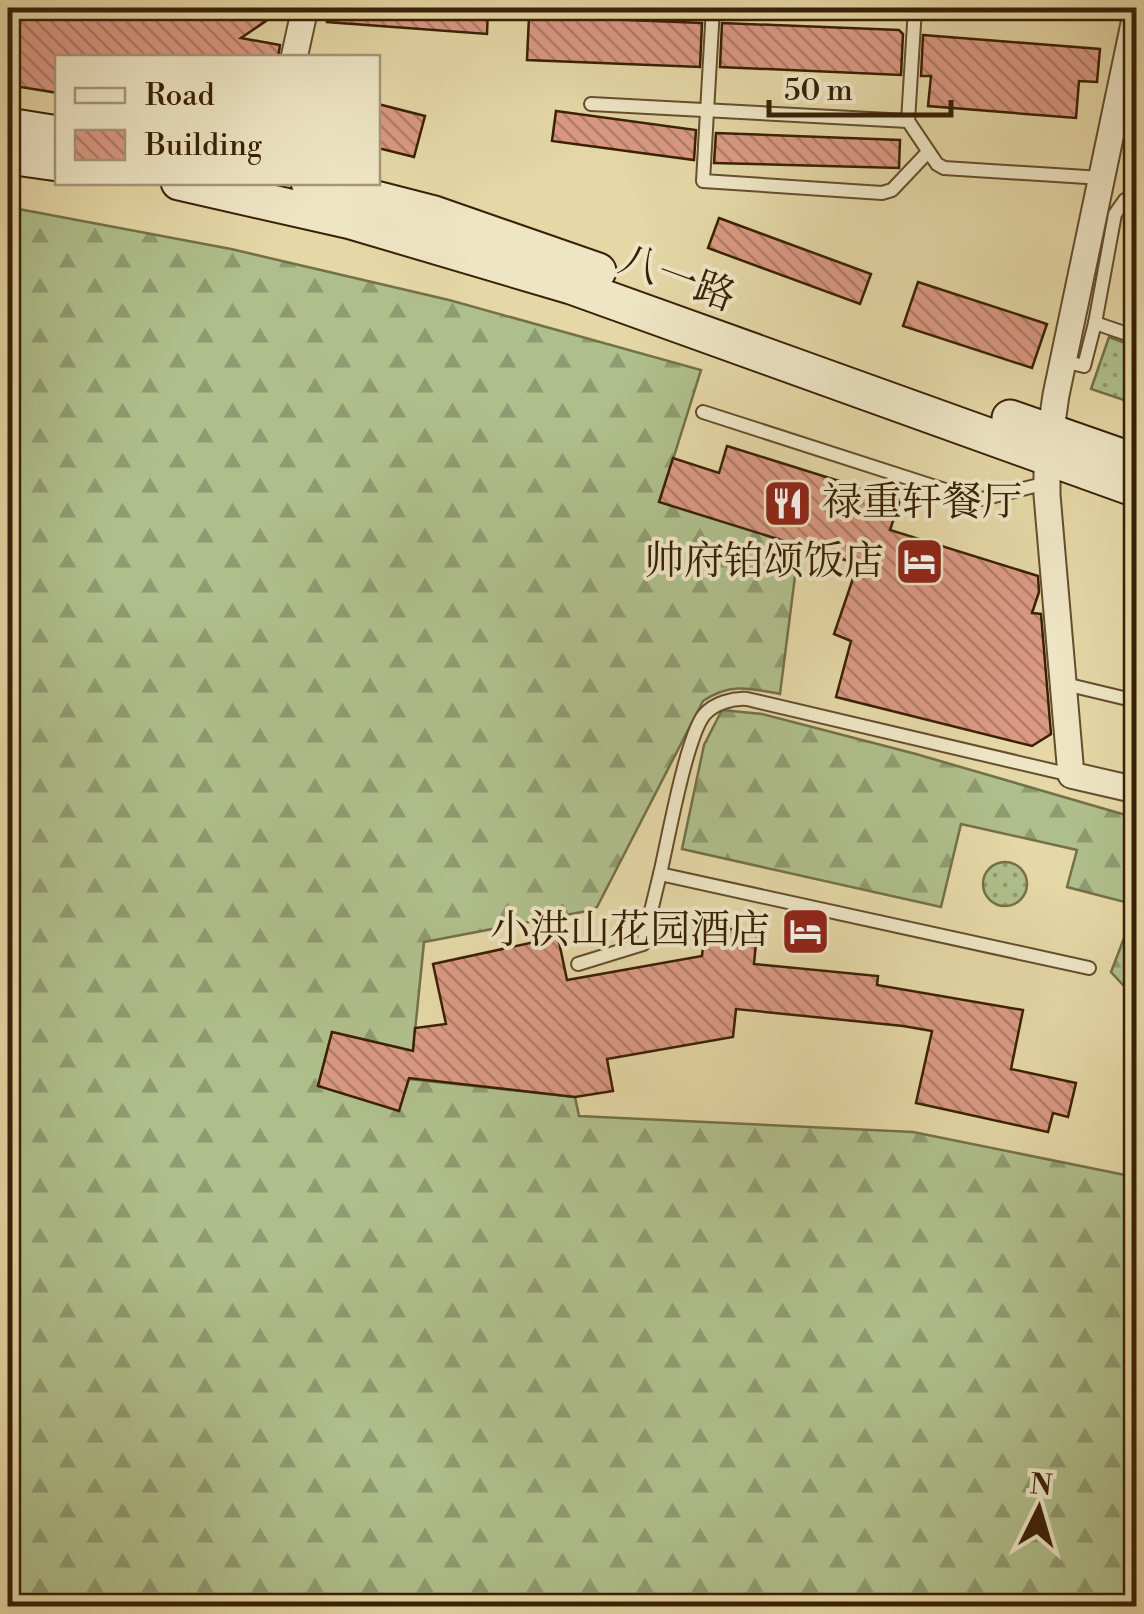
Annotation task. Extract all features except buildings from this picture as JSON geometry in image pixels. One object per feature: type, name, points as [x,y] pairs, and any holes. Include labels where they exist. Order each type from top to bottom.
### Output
[{"type":"main road","points":[[8,126],[55,134]]},
{"type":"main road","points":[[8,156],[55,163]]},
{"type":"main road","name":"八一路","points":[[192,185],[351,221],[554,281],[1136,489]]},
{"type":"main road","name":"八一路","points":[[322,185],[434,214],[500,236],[1048,457],[1136,462]]},
{"type":"street","points":[[295,55],[305,8]]},
{"type":"street","points":[[1136,14],[1063,361],[1048,457],[1071,776],[1136,790]]},
{"type":"lane","points":[[714,8],[703,180],[882,192],[892,190],[927,153]]},
{"type":"lane","points":[[915,8],[908,121],[927,153],[944,168],[1102,178]]},
{"type":"lane","points":[[592,104],[908,121]]},
{"type":"lane","points":[[1063,361],[1084,366],[1115,214],[1126,200],[1136,195]]},
{"type":"lane","points":[[1094,323],[1136,337]]},
{"type":"lane","points":[[703,412],[970,498],[982,499],[1048,457]]},
{"type":"lane","points":[[1065,684],[1136,701]]},
{"type":"lane","points":[[578,964],[643,944],[694,734],[708,710],[730,700],[747,699],[1071,776]]},
{"type":"lane","points":[[660,874],[1089,968]]},
{"type":"green space","points":[[8,207],[231,249],[449,300],[701,370],[660,501],[799,545],[780,694],[731,689],[703,701],[597,907],[424,942],[413,1051],[332,1032],[318,1086],[399,1110],[409,1079],[575,1097],[579,1116],[913,1132],[1130,1176],[1136,1148],[1136,1606],[8,1606]]},
{"type":"green space","points":[[1109,337],[1136,347],[1136,404],[1091,389]]},
{"type":"green space","points":[[722,710],[762,714],[916,754],[1136,818],[1136,905],[1067,887],[1077,850],[961,824],[941,907],[682,849],[704,745]]},
{"type":"green space","points":[[1005,862],[1020,869],[1027,884],[1020,899],[1005,906],[990,899],[983,884],[990,869]]},
{"type":"green space","points":[[1131,920],[1136,922],[1136,999],[1111,972]]},
{"type":"place","name":"禄重轩餐厅","points":[[787,503]]},
{"type":"place","name":"帅府铂颂饭店","points":[[919,562]]},
{"type":"place","name":"小洪山花园酒店","points":[[805,931]]}]
